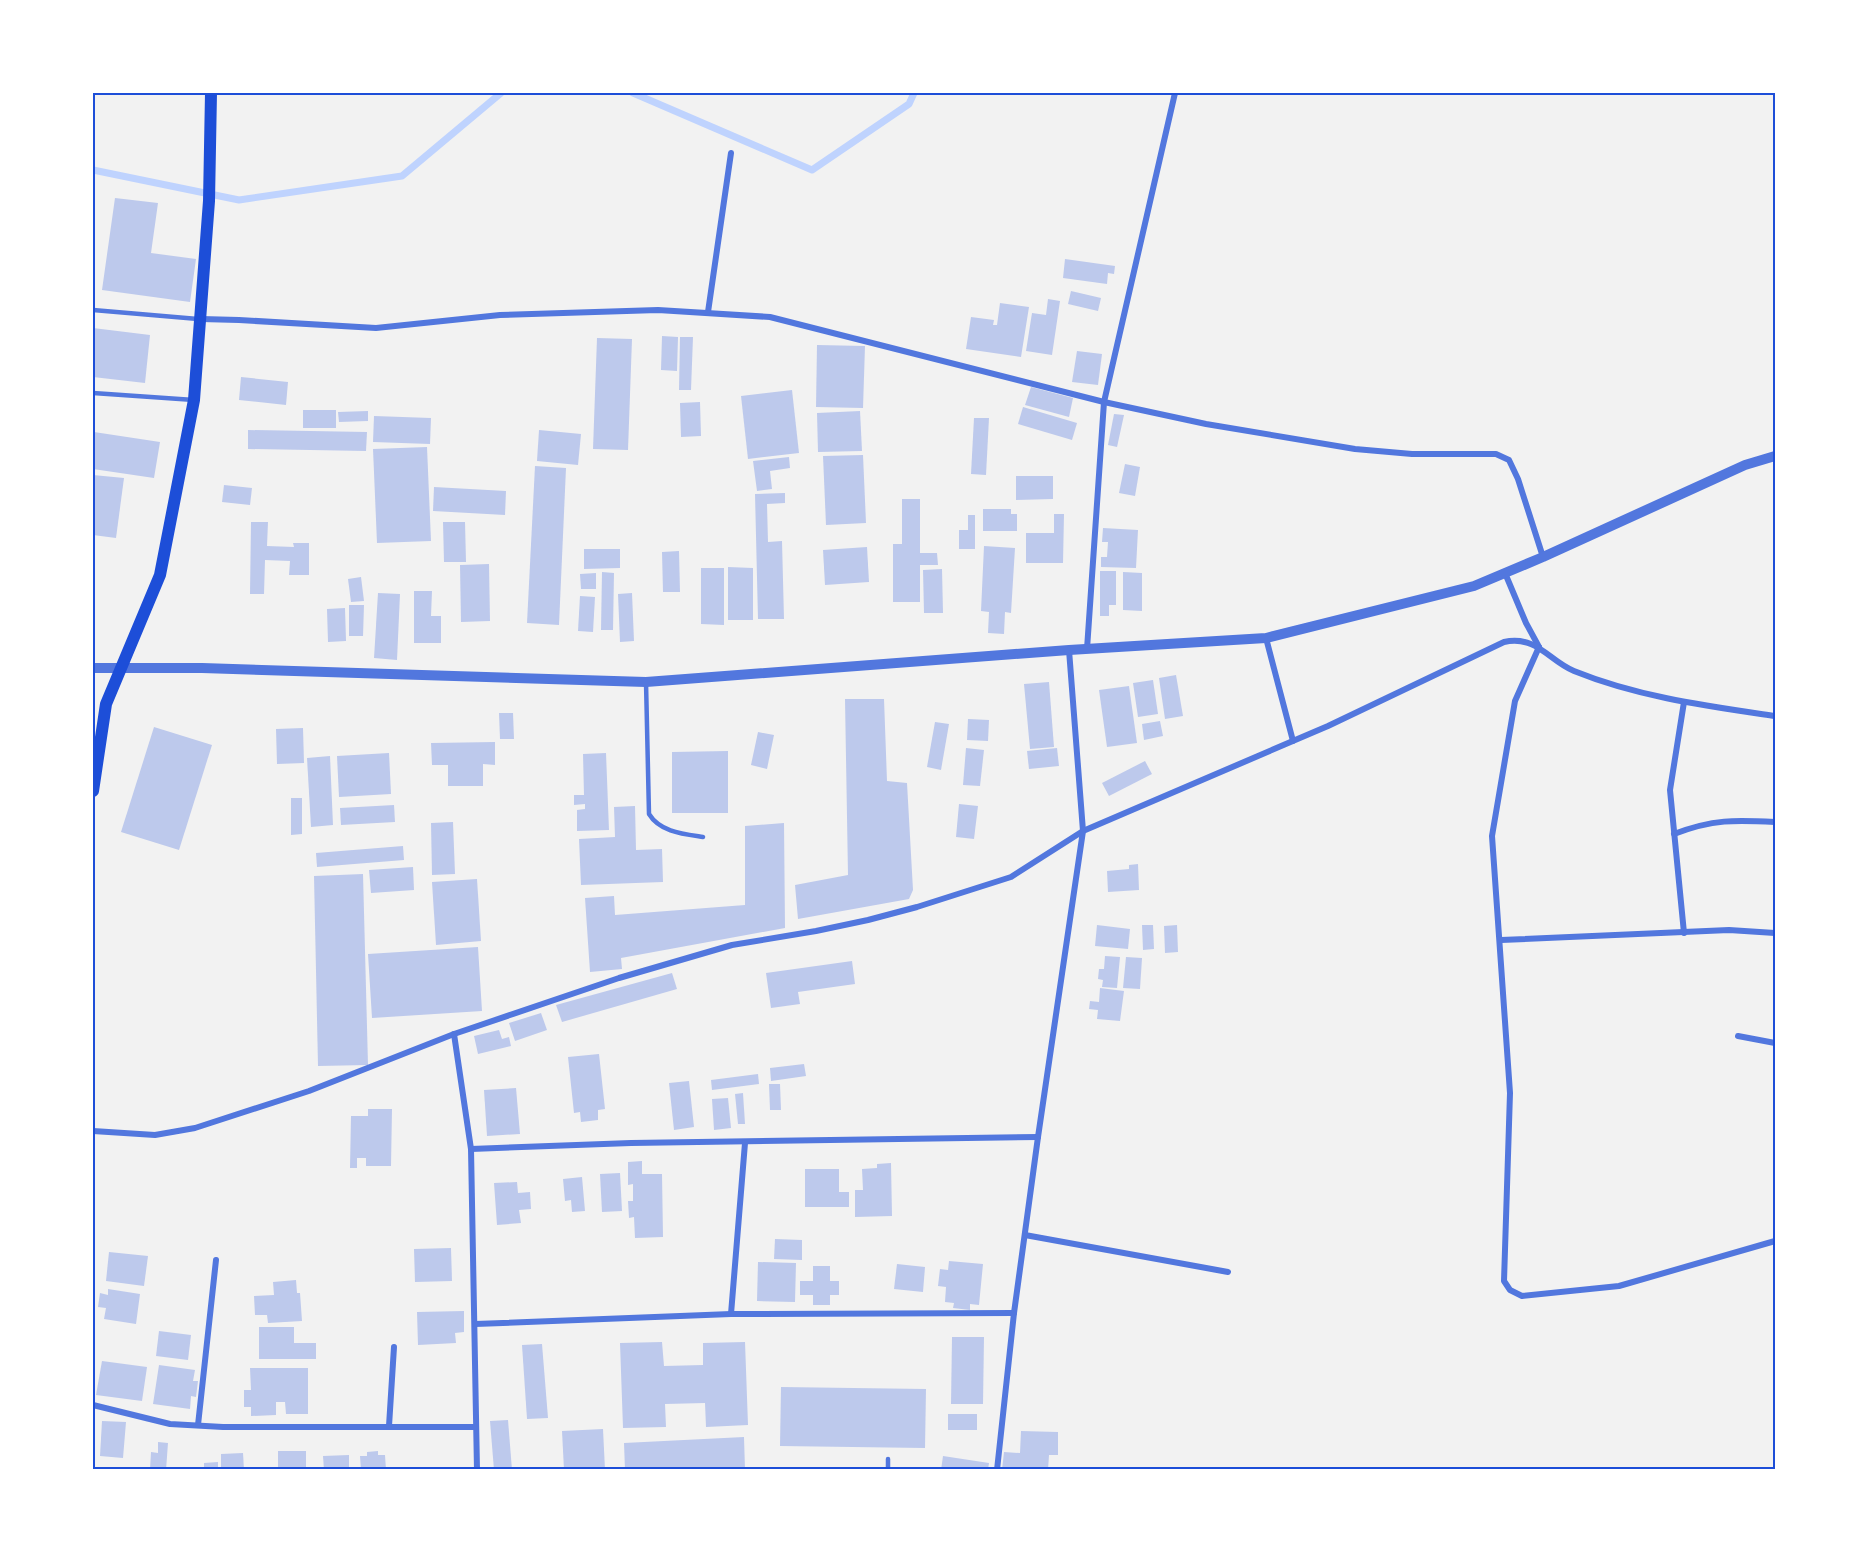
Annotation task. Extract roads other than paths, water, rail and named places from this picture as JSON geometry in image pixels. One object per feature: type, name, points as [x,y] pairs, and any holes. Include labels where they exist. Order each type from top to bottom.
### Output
[{"type":"main road","points":[[93,791],[106,704],[160,575],[194,399],[209,201],[211,93]]},
{"type":"street","points":[[1087,649],[1104,402],[1175,93]]},
{"type":"street","points":[[708,312],[731,153]]},
{"type":"street","points":[[201,319],[376,328],[500,315],[658,310],[770,316],[1104,402],[1206,424],[1355,449],[1412,454],[1496,454],[1509,460],[1518,479],[1543,557]]},
{"type":"street","points":[[93,668],[202,668],[646,682],[1069,650],[1266,638],[1474,586],[1745,465],[1775,456]]},
{"type":"street","points":[[1504,573],[1539,647]]},
{"type":"street","points":[[1266,638],[1293,741]]},
{"type":"street","points":[[93,1131],[155,1135],[195,1128],[309,1091],[454,1034],[619,978],[732,945],[868,920],[918,907],[1011,877],[1083,831],[1293,741],[1504,642],[1515,641],[1539,647],[1571,670],[1632,691],[1684,702],[1775,716]]},
{"type":"street","points":[[1539,647],[1515,701],[1492,837],[1501,940],[1509,1093],[1504,1281],[1510,1290],[1522,1296],[1619,1286],[1775,1241]]},
{"type":"street","points":[[997,1470],[1014,1312],[1083,831],[1069,650]]},
{"type":"street","points":[[1684,702],[1670,790],[1684,933]]},
{"type":"street","points":[[1674,834],[1711,822],[1730,820],[1775,822]]},
{"type":"street","points":[[1501,940],[1729,930],[1775,933]]},
{"type":"street","points":[[454,1034],[471,1149],[477,1470]]},
{"type":"street","points":[[1738,1036],[1775,1043]]},
{"type":"street","points":[[471,1149],[631,1143],[1038,1137]]},
{"type":"street","points":[[730,1314],[745,1143]]},
{"type":"street","points":[[1025,1235],[1228,1272]]},
{"type":"street","points":[[198,1425],[216,1260]]},
{"type":"street","points":[[475,1324],[730,1314],[1014,1312]]},
{"type":"street","points":[[389,1426],[394,1347]]},
{"type":"street","points":[[93,1405],[170,1424],[223,1427],[476,1427]]},
{"type":"lane","points":[[93,309],[201,319]]},
{"type":"lane","points":[[93,393],[194,399]]},
{"type":"lane","points":[[646,682],[649,814],[655,823],[680,834],[703,837]]},
{"type":"lane","points":[[888,1458],[888,1470]]},
{"type":"waterway","points":[[93,170],[239,200],[402,176],[501,93]]},
{"type":"waterway","points":[[633,93],[812,170],[909,104],[914,93]]}]
